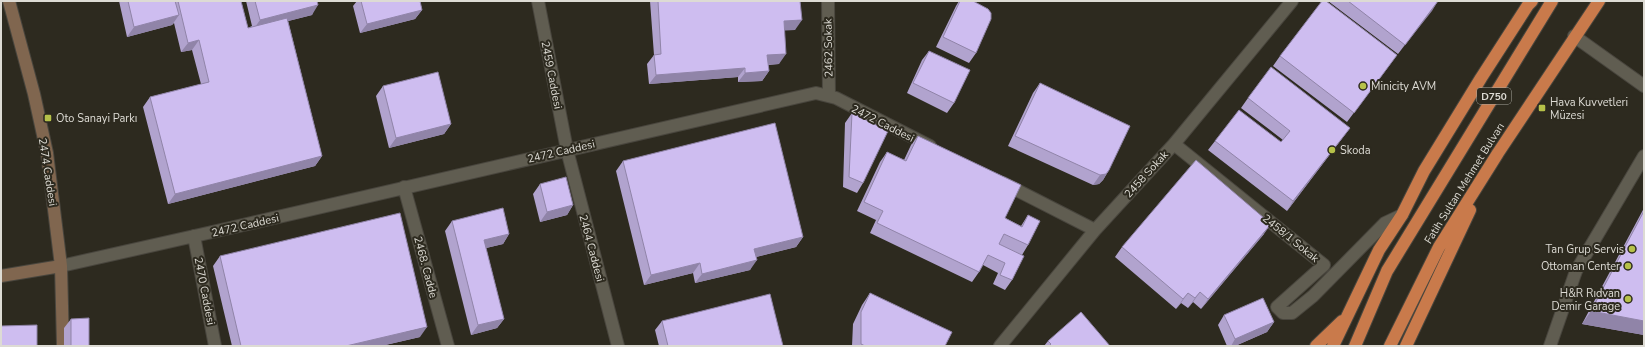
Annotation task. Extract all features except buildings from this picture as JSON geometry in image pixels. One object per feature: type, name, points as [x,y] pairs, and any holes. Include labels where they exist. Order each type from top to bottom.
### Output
[{"type":"highway","points":[[1402,215],[1424,171],[1476,85],[1532,1]]},
{"type":"highway","name":"Fatih Sultan Mehmet Bulvarı","points":[[1355,346],[1387,272],[1435,190],[1552,1]]},
{"type":"highway","name":"Fatih Sultan Mehmet Bulvarı","points":[[1390,346],[1439,247],[1574,36],[1599,1]]},
{"type":"highway","points":[[1406,346],[1498,153]]},
{"type":"highway","name":"D750","points":[[1334,346],[1379,250],[1402,215],[1435,190]]},
{"type":"highway","points":[[1316,346],[1347,316]]},
{"type":"street","name":"2474 Caddesi","points":[[9,1],[34,94],[47,153],[61,266],[63,346]]},
{"type":"street","name":"2459 Caddesi","points":[[538,1],[566,150]]},
{"type":"street","name":"2462 Sokak","points":[[828,1],[829,96]]},
{"type":"street","name":"2458 Sokak","points":[[1000,346],[1096,230],[1174,144],[1292,1]]},
{"type":"street","points":[[1574,36],[1644,86]]},
{"type":"street","name":"2472 Caddesi","points":[[1,276],[61,266],[816,93],[829,96],[940,151]]},
{"type":"street","name":"2458/1 Sokak","points":[[1174,144],[1324,265],[1277,308],[1283,312],[1292,313],[1313,296],[1385,223],[1402,215]]},
{"type":"street","name":"2464 Caddesi","points":[[566,150],[618,346]]},
{"type":"street","points":[[1550,346],[1576,271],[1644,156]]},
{"type":"street","points":[[989,176],[1096,230]]},
{"type":"street","name":"2468. Cadde","points":[[404,187],[444,345]]},
{"type":"street","name":"2470 Caddesi","points":[[194,236],[215,346]]},
{"type":"place","name":"Minicity AVM","points":[[1363,86]]},
{"type":"place","name":"Hava Kuvvetleri Müzesi","points":[[1542,108]]},
{"type":"place","name":"Oto Sanayi Parkı","points":[[48,118]]},
{"type":"place","name":"Skoda","points":[[1332,150]]},
{"type":"place","name":"Tan Grup Servis","points":[[1632,249]]},
{"type":"place","name":"Ottoman Center","points":[[1628,266]]},
{"type":"place","name":"H&R Rıdvan Demir Garage","points":[[1628,299]]}]
